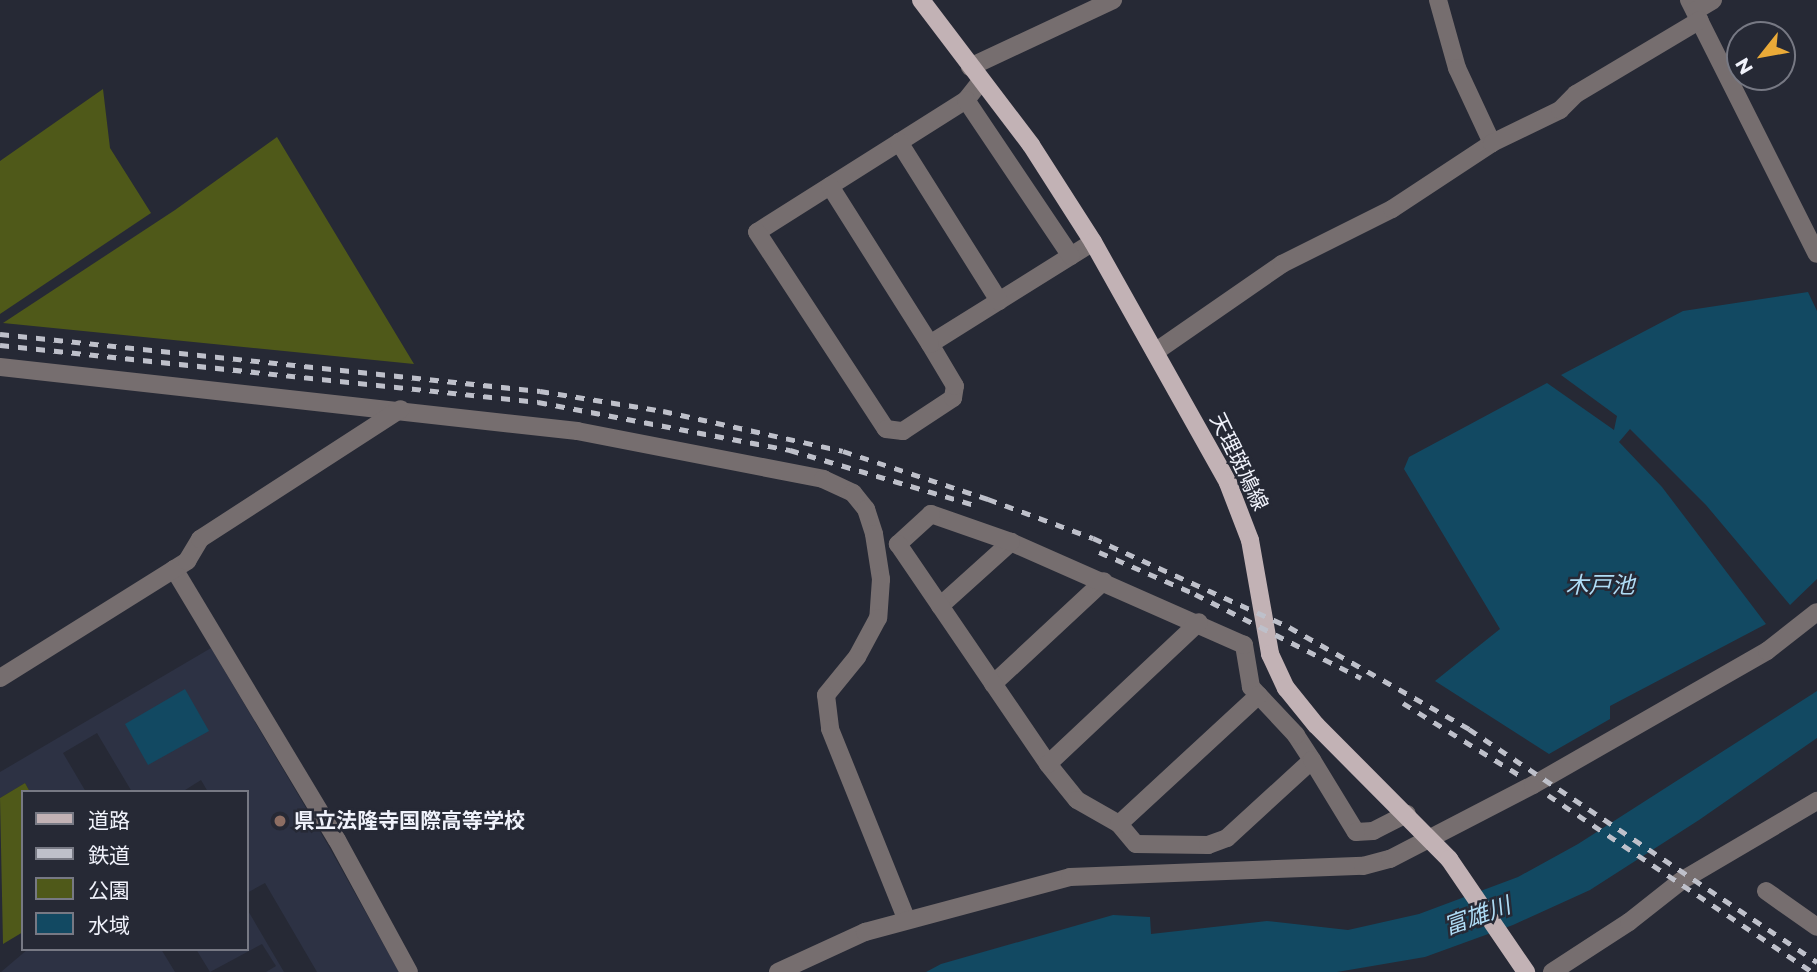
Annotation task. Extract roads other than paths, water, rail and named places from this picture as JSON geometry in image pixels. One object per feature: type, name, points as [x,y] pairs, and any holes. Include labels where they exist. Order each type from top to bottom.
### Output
[{"type":"main road","name":"天理斑鳩線","points":[[921,0],[1031,145],[1093,242],[1239,508],[1250,540],[1270,654],[1286,688],[1316,725],[1433,840],[1449,859],[1526,972]]},
{"type":"street","points":[[830,186],[955,386],[953,398],[902,431],[886,429],[758,232],[830,186],[966,100],[976,74],[1112,0]]},
{"type":"street","points":[[1438,0],[1457,68],[1492,143]]},
{"type":"street","points":[[1155,352],[1282,264],[1392,209],[1492,143],[1560,110],[1576,94],[1713,0]]},
{"type":"street","points":[[1695,10],[1817,254]]},
{"type":"street","points":[[966,100],[1071,256]]},
{"type":"street","points":[[900,142],[999,301]]},
{"type":"street","points":[[930,344],[1093,242]]},
{"type":"street","points":[[0,367],[577,430],[823,479],[853,493],[866,509],[874,534],[881,579],[878,618],[857,657],[826,695],[830,729],[906,918]]},
{"type":"street","points":[[0,678],[187,561],[200,539],[401,410]]},
{"type":"street","points":[[1312,760],[1227,838],[1208,845],[1136,844],[1119,824],[1077,800],[1048,764],[898,544],[931,514],[1011,542],[1199,622],[1244,645],[1251,687],[1296,735],[1312,760],[1356,832],[1373,831],[1407,814]]},
{"type":"street","points":[[940,606],[1011,542]]},
{"type":"street","points":[[174,569],[337,840],[409,972]]},
{"type":"street","points":[[993,684],[1104,581]]},
{"type":"street","points":[[778,972],[865,932],[906,918],[1070,877],[1363,866],[1433,840],[1767,651],[1817,612]]},
{"type":"street","points":[[1048,764],[1199,622]]},
{"type":"street","points":[[1119,824],[1259,695]]},
{"type":"street","points":[[1552,972],[1629,922],[1681,881],[1817,800]]},
{"type":"street","points":[[1766,891],[1817,928]]},
{"type":"water","name":"木戸池","points":[[1808,292],[1817,311],[1817,579],[1790,605],[1706,505],[1630,429],[1619,442],[1662,487],[1766,624],[1610,706],[1610,719],[1549,754],[1435,681],[1500,629],[1404,469],[1409,457],[1547,383],[1614,430],[1617,416],[1561,375],[1683,311]]},
{"type":"water","points":[[185,689],[209,731],[148,765],[125,724]]},
{"type":"water","name":"富雄川","points":[[1817,691],[1817,738],[1699,820],[1590,890],[1513,925],[1425,957],[1337,972],[926,972],[941,964],[1113,915],[1150,917],[1151,934],[1267,921],[1348,930],[1419,914],[1518,877],[1578,844]]},
{"type":"railway","points":[[0,334],[540,391],[663,411],[843,451],[988,499],[1093,538],[1289,627],[1469,729],[1817,962]]},
{"type":"railway","points":[[0,345],[538,402],[790,450],[975,505]]},
{"type":"railway","points":[[1099,552],[1195,594],[1361,678]]},
{"type":"railway","points":[[1403,703],[1519,775]]},
{"type":"railway","points":[[1548,795],[1812,972]]},
{"type":"place","name":"県立法隆寺国際高等学校","points":[[280,821]]}]
